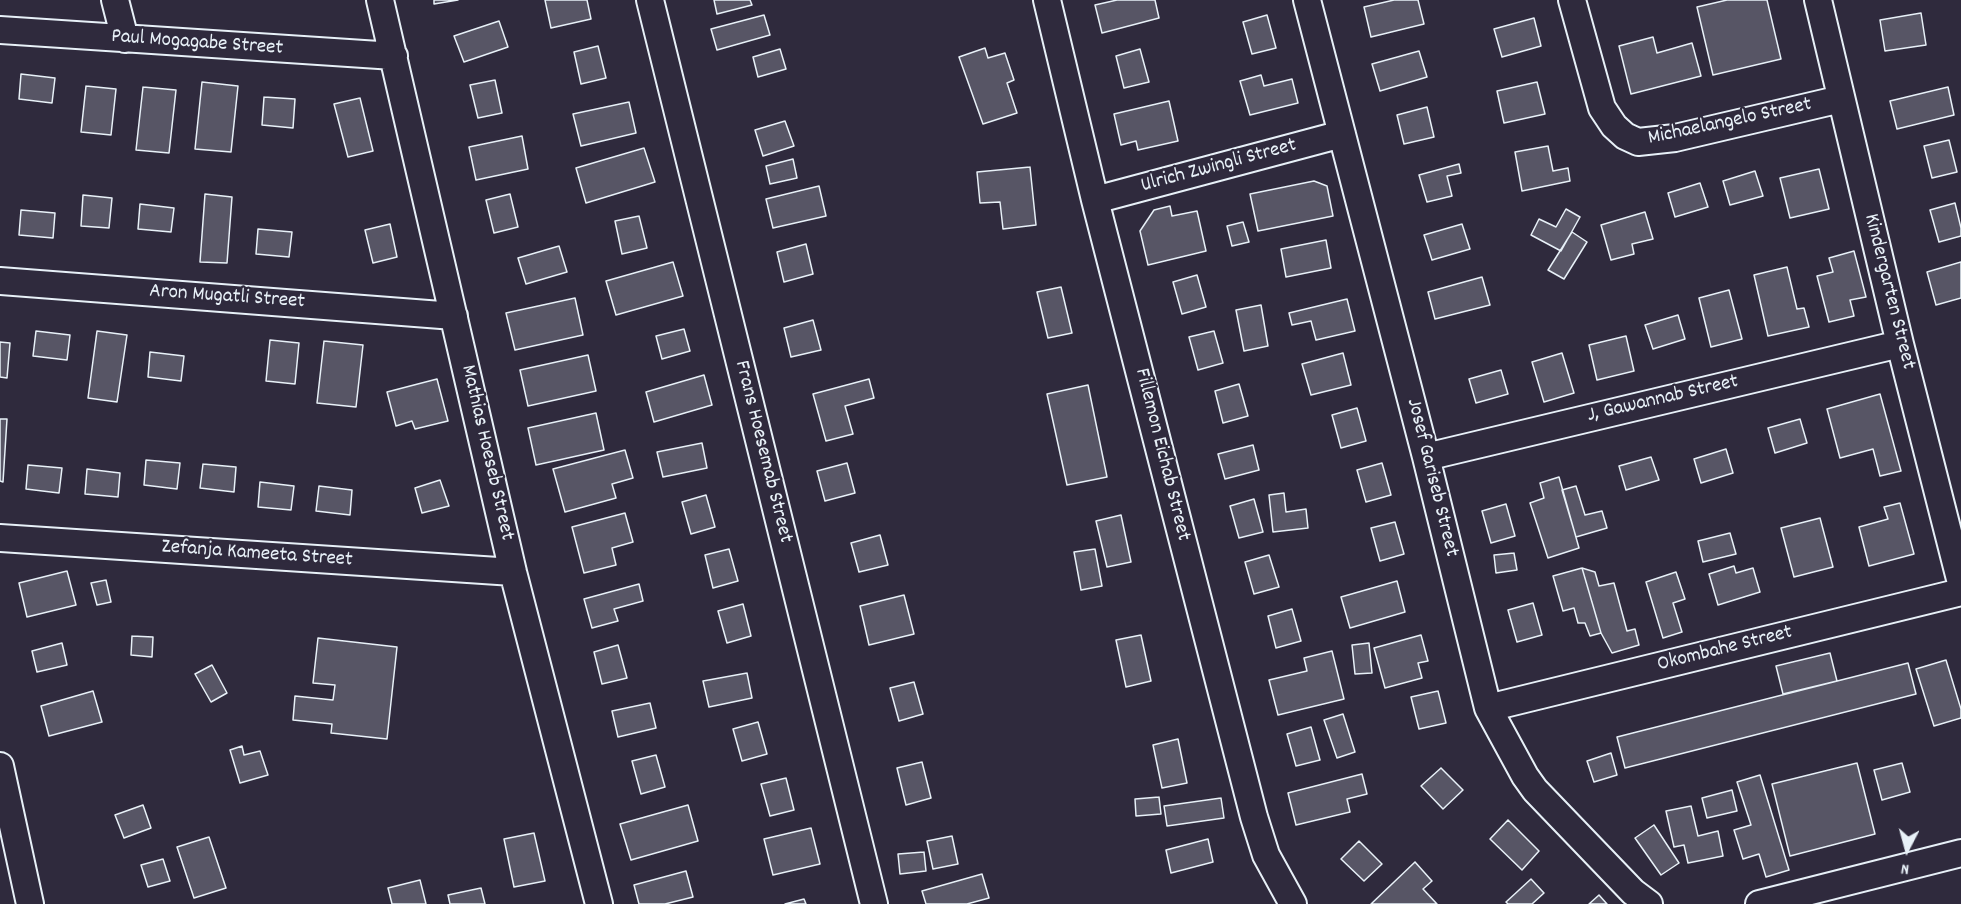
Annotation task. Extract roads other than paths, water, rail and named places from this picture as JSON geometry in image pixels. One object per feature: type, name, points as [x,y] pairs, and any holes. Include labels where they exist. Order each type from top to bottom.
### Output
[{"type":"street","points":[[115,0],[125,39]]},
{"type":"street","name":"Mathias Hoeseb Street","points":[[380,0],[513,572],[599,904]]},
{"type":"street","name":"Frans Hoesemab Street","points":[[650,0],[874,904]]},
{"type":"street","name":"Fillemon Eichab Street","points":[[1047,0],[1095,200],[1254,817],[1266,855],[1293,904]]},
{"type":"street","name":"Josef Gariseb Street","points":[[1307,0],[1426,456],[1488,708],[1535,790],[1633,892],[1649,904]]},
{"type":"street","name":"Michaelangelo Street","points":[[1572,0],[1602,108],[1614,126],[1625,136],[1638,142],[1675,138],[1841,99]]},
{"type":"street","name":"Kindergarten Street","points":[[1818,0],[1900,344],[1961,583]]},
{"type":"street","name":"Paul Mogagabe Street","points":[[0,30],[394,56]]},
{"type":"street","name":"Ulrich Zwingli Street","points":[[1095,200],[1342,134]]},
{"type":"street","name":"Aron Mugatli Street","points":[[0,281],[454,316]]},
{"type":"street","name":"J, Gawannab Street","points":[[1426,456],[1900,344]]},
{"type":"street","name":"Zefanja Kameeta Street","points":[[0,538],[513,572]]},
{"type":"street","name":"Okombahe Street","points":[[1488,708],[1961,592]]},
{"type":"street","points":[[0,766],[30,904]]},
{"type":"street","points":[[1759,904],[1961,853]]}]
